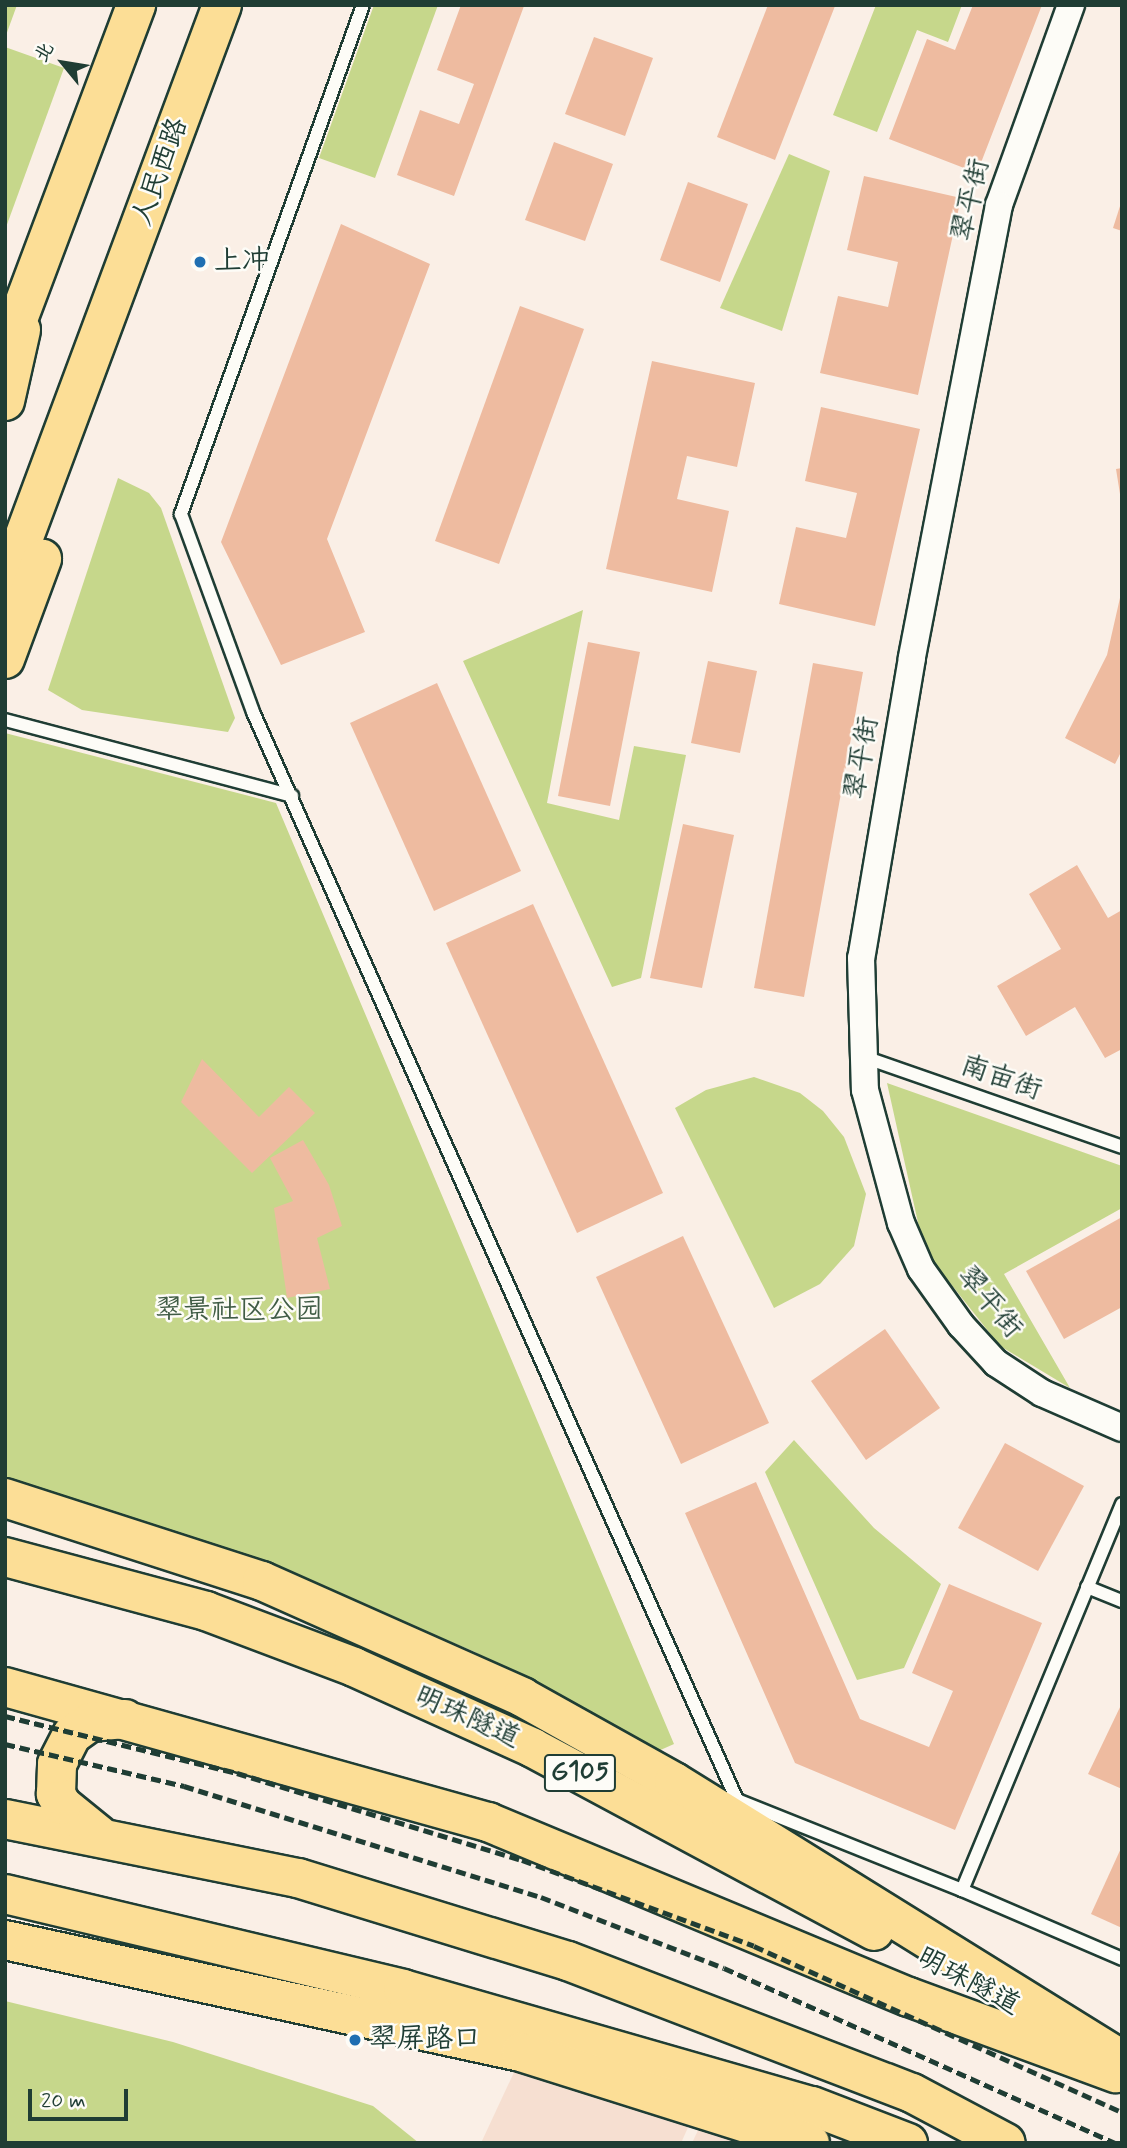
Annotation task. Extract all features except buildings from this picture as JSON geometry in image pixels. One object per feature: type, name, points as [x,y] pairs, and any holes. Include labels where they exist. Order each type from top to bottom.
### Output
[{"type":"main road","points":[[5,354],[25,311],[136,5]]},
{"type":"main road","name":"人民西路","points":[[5,588],[100,339],[222,5]]},
{"type":"main road","points":[[5,401],[25,311]]},
{"type":"main road","name":"人民西路","points":[[5,659],[47,543],[100,339]]},
{"type":"main road","points":[[5,1498],[262,1581],[522,1696],[674,1782],[1122,2060]]},
{"type":"main road","name":"明珠隧道","points":[[5,1557],[206,1611],[354,1667],[509,1737],[1122,2066]]},
{"type":"main road","points":[[5,1687],[131,1719],[488,1822],[909,1997],[1122,2075]]},
{"type":"main road","points":[[104,1838],[62,1805],[56,1794],[57,1764],[72,1735],[90,1722],[131,1719]]},
{"type":"main road","points":[[5,1819],[298,1878],[568,1961],[912,2093],[1006,2143]]},
{"type":"main road","points":[[5,1894],[403,1989],[812,2106],[908,2143]]},
{"type":"main road","points":[[5,1940],[521,2052],[810,2143]]},
{"type":"street","name":"翠平街","points":[[1071,5],[999,205],[861,958],[864,1057],[872,1117],[901,1223],[921,1269],[996,1363],[1042,1393],[1122,1428]]},
{"type":"lane","points":[[363,5],[181,514],[253,712],[737,1800],[962,1890],[1122,1959]]},
{"type":"lane","points":[[5,720],[292,796]]},
{"type":"lane","name":"南亩街","points":[[864,1057],[1122,1147]]},
{"type":"lane","points":[[962,1890],[1122,1504]]},
{"type":"lane","points":[[1087,1587],[1122,1601]]},
{"type":"shaded area","points":[[516,2068],[699,2103],[681,2143],[481,2143]]},
{"type":"shaded area","points":[[709,2107],[808,2143],[692,2143]]},
{"type":"green space","points":[[5,5],[17,5],[5,38]]},
{"type":"green space","points":[[374,5],[438,5],[375,178],[319,158]]},
{"type":"green space","points":[[876,5],[962,5],[948,42],[917,30],[877,132],[833,115]]},
{"type":"green space","points":[[5,47],[64,68],[5,230]]},
{"type":"green space","points":[[789,154],[830,171],[782,331],[720,308]]},
{"type":"green space","points":[[118,478],[149,493],[161,508],[235,718],[228,732],[82,710],[48,690]]},
{"type":"green space","points":[[583,610],[547,803],[619,820],[634,746],[686,755],[641,978],[612,987],[463,661]]},
{"type":"green space","name":"翠景社区公园","points":[[5,733],[276,803],[674,1744],[647,1756],[475,1652],[273,1567],[5,1484]]},
{"type":"green space","points":[[754,1077],[800,1093],[823,1111],[844,1137],[866,1194],[854,1246],[820,1284],[774,1308],[675,1108],[706,1090]]},
{"type":"green space","points":[[887,1083],[1122,1166],[1122,1208],[1004,1274],[1070,1388],[1000,1346],[935,1264],[919,1227]]},
{"type":"green space","points":[[794,1440],[874,1528],[941,1584],[904,1668],[857,1680],[765,1472]]},
{"type":"green space","points":[[5,2001],[173,2042],[373,2106],[419,2143],[5,2143]]},
{"type":"railway","points":[[5,1716],[237,1773],[522,1860],[754,1946],[1122,2112]]},
{"type":"railway","points":[[5,1744],[184,1786],[541,1897],[724,1968],[1115,2143]]},
{"type":"place","name":"上冲","points":[[200,262]]},
{"type":"place","name":"翠屏路口","points":[[355,2040]]}]
